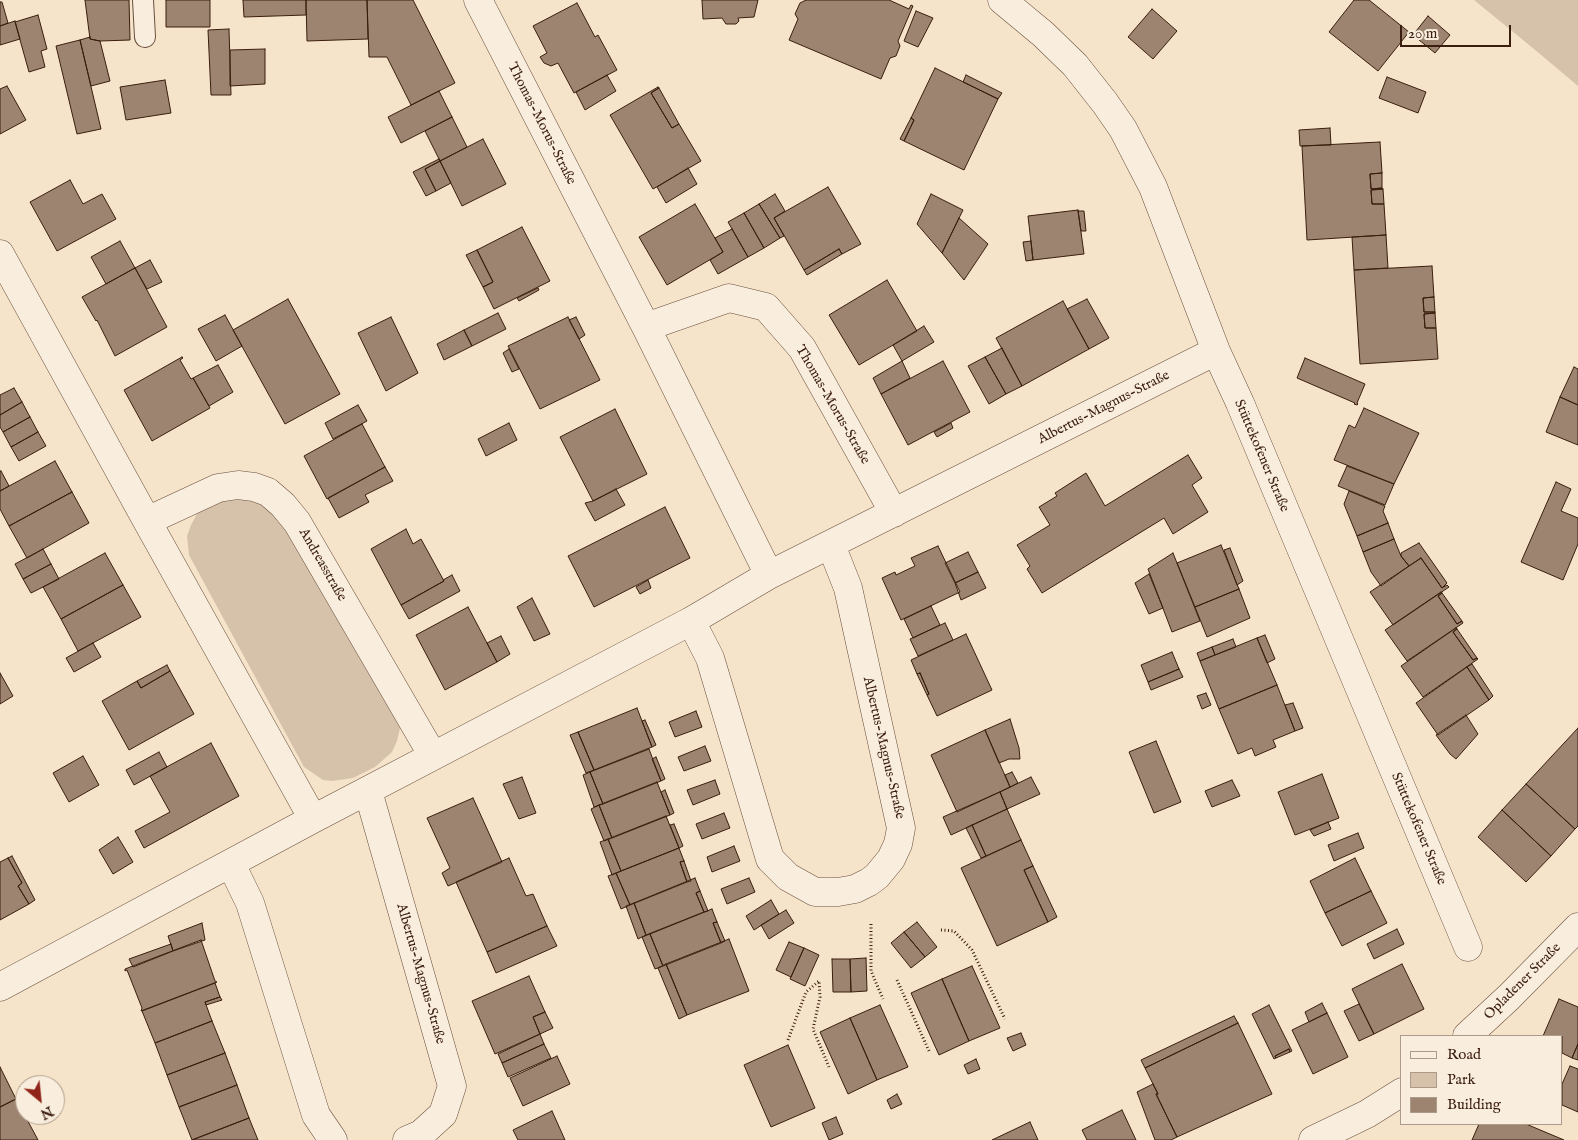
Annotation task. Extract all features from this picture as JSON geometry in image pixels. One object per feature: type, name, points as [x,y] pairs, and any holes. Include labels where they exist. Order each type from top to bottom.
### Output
[{"type":"street","name":"Thomas-Morus-Straße","points":[[478,0],[646,327],[768,575]]},
{"type":"street","name":"Stüttekofener Straße","points":[[1002,0],[1037,28],[1075,65],[1123,129],[1153,187],[1216,351],[1240,403],[1468,947]]},
{"type":"street","points":[[0,254],[313,819]]},
{"type":"street","name":"Thomas-Morus-Straße","points":[[646,327],[729,298],[766,307],[802,348],[894,513]]},
{"type":"street","name":"Albertus-Magnus-Straße","points":[[0,987],[313,819],[691,621],[768,575],[1216,351]]},
{"type":"street","name":"Andreasstraße","points":[[147,521],[218,488],[238,485],[254,486],[268,492],[283,505],[297,522],[433,756]]},
{"type":"street","name":"Albertus-Magnus-Straße","points":[[691,621],[710,658],[770,859],[788,877],[815,892],[838,892],[855,889],[869,882],[877,876],[891,859],[898,844],[901,828],[848,588],[831,545]]},
{"type":"street","name":"Albertus-Magnus-Straße","points":[[368,791],[452,1086],[443,1114],[421,1134],[407,1140]]},
{"type":"street","points":[[231,864],[250,903],[316,1115],[333,1140]]},
{"type":"street","name":"Opladener Straße","points":[[1468,1035],[1509,997],[1578,927]]},
{"type":"street","points":[[1313,1140],[1367,1114],[1400,1093]]},
{"type":"lane","points":[[143,0],[145,37]]},
{"type":"path","points":[[872,924],[871,971],[882,999]]},
{"type":"path","points":[[941,930],[954,931],[972,950],[1005,1019]]},
{"type":"path","points":[[897,980],[929,1051]]},
{"type":"path","points":[[788,1040],[806,992],[819,981],[820,997],[813,1029],[829,1067]]},
{"type":"green space","points":[[1474,0],[1578,0],[1578,86],[1534,49]]},
{"type":"green space","points":[[246,499],[260,503],[278,516],[398,716],[400,728],[392,752],[375,767],[353,778],[332,781],[323,780],[304,767],[189,555],[187,536],[197,514],[208,506],[221,501]]},
{"type":"building","points":[[85,0],[129,0],[130,40],[100,41],[90,39]]},
{"type":"building","points":[[166,0],[210,0],[210,27],[166,27]]},
{"type":"building","points":[[243,0],[306,0],[306,15],[244,17]]},
{"type":"building","points":[[306,0],[367,0],[368,39],[307,41]]},
{"type":"building","points":[[367,0],[413,0],[455,83],[411,105],[387,57],[369,57]]},
{"type":"building","points":[[702,0],[758,0],[754,17],[738,18],[739,21],[736,24],[726,24],[722,18],[703,19]]},
{"type":"building","points":[[806,0],[889,0],[909,9],[911,5],[913,6],[898,41],[900,46],[896,56],[890,58],[881,79],[789,40],[798,19],[795,14],[800,3]]},
{"type":"building","points":[[1354,0],[1369,0],[1409,32],[1378,71],[1329,32]]},
{"type":"building","points":[[0,2],[2,2],[8,23],[0,26]]},
{"type":"building","points":[[577,3],[595,37],[598,35],[617,70],[574,93],[558,63],[551,66],[544,63],[540,57],[547,53],[533,26]]},
{"type":"building","points":[[1152,9],[1177,31],[1153,59],[1128,37]]},
{"type":"building","points":[[916,11],[933,18],[918,47],[904,41]]},
{"type":"building","points":[[38,15],[47,49],[41,51],[45,67],[29,72],[15,22]]},
{"type":"building","points":[[1428,16],[1450,35],[1435,53],[1413,35]]},
{"type":"building","points":[[15,21],[20,39],[0,45],[0,26]]},
{"type":"building","points":[[229,29],[231,95],[211,95],[208,30]]},
{"type":"building","points":[[90,37],[90,39],[100,41],[110,81],[91,86],[80,40]]},
{"type":"building","points":[[80,40],[101,129],[77,134],[56,46]]},
{"type":"building","points":[[265,49],[265,84],[230,86],[230,50]]},
{"type":"building","points":[[935,68],[998,99],[964,170],[904,141],[914,120],[911,118]]},
{"type":"building","points":[[607,75],[616,91],[585,110],[576,92]]},
{"type":"building","points":[[966,75],[1002,93],[998,99],[963,82]]},
{"type":"building","points":[[1387,77],[1426,92],[1418,113],[1379,98]]},
{"type":"building","points":[[165,80],[171,113],[126,120],[120,87]]},
{"type":"building","points":[[7,86],[26,120],[0,134],[0,89]]},
{"type":"building","points":[[658,87],[651,93],[672,128],[679,124],[701,161],[653,189],[610,115]]},
{"type":"building","points":[[659,88],[679,124],[672,128],[651,93]]},
{"type":"building","points":[[439,91],[452,117],[401,143],[388,117]]},
{"type":"building","points":[[452,117],[467,147],[440,161],[425,131]]},
{"type":"building","points":[[911,118],[914,120],[904,141],[900,139]]},
{"type":"building","points":[[1330,128],[1331,145],[1300,146],[1299,130]]},
{"type":"building","points":[[483,139],[506,184],[462,206],[440,161]]},
{"type":"building","points":[[1380,142],[1382,173],[1370,174],[1371,189],[1383,189],[1371,190],[1372,204],[1384,204],[1386,235],[1307,240],[1302,146]]},
{"type":"building","points":[[439,159],[440,161],[425,169],[436,191],[426,196],[413,172]]},
{"type":"building","points":[[440,161],[451,183],[436,191],[425,169]]},
{"type":"building","points":[[688,168],[697,184],[666,203],[657,187]]},
{"type":"building","points":[[1382,173],[1382,188],[1371,189],[1370,174]]},
{"type":"building","points":[[70,180],[83,204],[102,194],[116,219],[57,251],[30,202]]},
{"type":"building","points":[[828,187],[861,244],[842,254],[839,249],[804,270],[774,218]]},
{"type":"building","points":[[1383,189],[1384,204],[1372,204],[1371,190]]},
{"type":"building","points":[[775,194],[785,211],[774,218],[784,236],[780,238],[759,204]]},
{"type":"building","points":[[931,194],[963,210],[942,253],[917,224]]},
{"type":"building","points":[[695,204],[723,252],[667,285],[639,237]]},
{"type":"building","points":[[759,204],[780,238],[764,248],[744,213]]},
{"type":"building","points":[[1078,210],[1084,254],[1033,260],[1028,216]]},
{"type":"building","points":[[1078,211],[1084,211],[1086,231],[1081,231]]},
{"type":"building","points":[[744,213],[764,248],[748,257],[728,222]]},
{"type":"building","points":[[959,218],[988,244],[964,280],[942,253]]},
{"type":"building","points":[[522,227],[550,281],[494,309],[483,287],[493,282],[477,250]]},
{"type":"building","points":[[732,229],[748,257],[718,274],[710,260],[723,252],[715,238]]},
{"type":"building","points":[[1386,235],[1388,268],[1354,270],[1352,237]]},
{"type":"building","points":[[120,241],[135,268],[106,284],[91,257]]},
{"type":"building","points":[[1031,241],[1033,260],[1026,261],[1023,242]]},
{"type":"building","points":[[839,249],[842,254],[807,275],[804,270]]},
{"type":"building","points":[[477,250],[493,282],[483,287],[466,255]]},
{"type":"building","points":[[150,260],[162,282],[147,289],[135,268]]},
{"type":"building","points":[[1432,266],[1434,297],[1423,298],[1424,312],[1435,313],[1424,314],[1425,328],[1436,328],[1438,359],[1360,364],[1354,270]]},
{"type":"building","points":[[135,268],[167,327],[115,356],[97,320],[82,297]]},
{"type":"building","points":[[887,280],[917,331],[859,365],[829,315]]},
{"type":"building","points":[[538,288],[539,290],[519,301],[517,298]]},
{"type":"building","points":[[1434,297],[1435,312],[1424,312],[1423,298]]},
{"type":"building","points":[[288,299],[340,394],[285,424],[233,330]]},
{"type":"building","points":[[1087,299],[1109,338],[1089,349],[1067,309]]},
{"type":"building","points":[[1063,301],[1089,349],[1022,386],[996,338]]},
{"type":"building","points":[[498,313],[506,329],[472,346],[464,330]]},
{"type":"building","points":[[1435,313],[1436,328],[1425,328],[1424,314]]},
{"type":"building","points":[[225,315],[242,346],[216,361],[198,329]]},
{"type":"building","points":[[391,317],[418,373],[386,391],[358,333]]},
{"type":"building","points":[[568,317],[600,380],[540,409],[508,346]]},
{"type":"building","points":[[576,317],[585,335],[579,339],[569,320]]},
{"type":"building","points":[[924,326],[934,342],[902,361],[893,345]]},
{"type":"building","points":[[464,330],[472,346],[444,360],[437,344]]},
{"type":"building","points":[[1002,348],[1022,386],[1006,394],[985,357]]},
{"type":"building","points":[[509,349],[519,369],[512,372],[503,353]]},
{"type":"building","points":[[182,357],[180,360],[210,408],[152,441],[124,390]]},
{"type":"building","points":[[985,357],[1006,394],[989,404],[968,366]]},
{"type":"building","points":[[1305,358],[1365,384],[1358,404],[1354,404],[1297,378]]},
{"type":"building","points":[[902,361],[910,378],[881,394],[873,378]]},
{"type":"building","points":[[943,361],[970,412],[908,445],[881,394]]},
{"type":"building","points":[[218,365],[233,392],[209,406],[193,378]]},
{"type":"building","points":[[1574,367],[1578,369],[1578,405],[1560,397]]},
{"type":"building","points":[[14,388],[22,402],[0,415],[0,395]]},
{"type":"building","points":[[1560,397],[1578,405],[1578,445],[1546,432]]},
{"type":"building","points":[[22,402],[30,417],[3,432],[0,427],[0,415]]},
{"type":"building","points":[[358,405],[367,421],[333,439],[325,423]]},
{"type":"building","points":[[1364,408],[1419,433],[1394,484],[1334,460],[1349,425],[1355,428]]},
{"type":"building","points":[[615,409],[647,474],[593,501],[560,437]]},
{"type":"building","points":[[30,417],[38,432],[11,447],[3,432]]},
{"type":"building","points":[[509,423],[517,440],[486,456],[478,439]]},
{"type":"building","points":[[951,423],[953,428],[937,437],[934,432]]},
{"type":"building","points":[[362,424],[385,467],[327,499],[304,456]]},
{"type":"building","points":[[38,432],[46,446],[19,461],[11,447]]},
{"type":"building","points":[[1188,455],[1202,478],[1192,485],[1208,512],[1173,534],[1164,518],[1042,593],[1027,569],[1030,566],[1017,545],[1050,525],[1039,507],[1057,496],[1055,493],[1086,473],[1105,506]]},
{"type":"building","points":[[55,461],[72,492],[9,526],[0,509],[0,491]]},
{"type":"building","points":[[1347,466],[1394,484],[1385,505],[1338,486]]},
{"type":"building","points":[[385,467],[393,481],[365,495],[369,502],[339,518],[328,498]]},
{"type":"building","points":[[0,471],[9,486],[0,491]]},
{"type":"building","points":[[1556,482],[1571,489],[1561,511],[1578,518],[1578,544],[1563,580],[1521,562]]},
{"type":"building","points":[[616,489],[625,505],[595,521],[585,503]]},
{"type":"building","points":[[1349,491],[1385,506],[1383,511],[1388,523],[1357,536],[1344,504]]},
{"type":"building","points":[[72,492],[89,523],[27,558],[9,526]]},
{"type":"building","points":[[665,507],[690,558],[594,607],[568,556]]},
{"type":"building","points":[[1388,523],[1394,539],[1363,552],[1357,536]]},
{"type":"building","points":[[406,529],[413,544],[421,539],[444,581],[401,605],[371,549]]},
{"type":"building","points":[[1394,539],[1401,556],[1409,566],[1381,586],[1371,572],[1363,552]]},
{"type":"building","points":[[1419,543],[1447,583],[1442,588],[1421,558],[1409,566],[1401,556],[1401,553]]},
{"type":"building","points":[[1221,545],[1239,589],[1195,607],[1177,563]]},
{"type":"building","points":[[938,546],[960,592],[901,620],[882,578],[895,572],[896,575],[915,566],[911,558]]},
{"type":"building","points":[[1230,548],[1243,581],[1237,585],[1224,550]]},
{"type":"building","points":[[43,549],[51,564],[23,579],[15,564]]},
{"type":"building","points":[[968,552],[978,572],[955,583],[945,563]]},
{"type":"building","points":[[105,553],[123,585],[61,619],[43,587]]},
{"type":"building","points":[[1173,553],[1200,621],[1172,632],[1148,569]]},
{"type":"building","points":[[1421,558],[1442,588],[1447,585],[1449,587],[1393,625],[1370,592]]},
{"type":"building","points":[[51,564],[59,579],[31,593],[23,579]]},
{"type":"building","points":[[978,572],[986,588],[961,600],[955,583]]},
{"type":"building","points":[[1149,574],[1163,608],[1149,614],[1135,583]]},
{"type":"building","points":[[452,575],[460,591],[409,619],[401,605]]},
{"type":"building","points":[[648,580],[651,588],[640,594],[636,587]]},
{"type":"building","points":[[123,585],[141,617],[78,651],[61,619]]},
{"type":"building","points":[[1239,589],[1250,618],[1207,637],[1195,607]]},
{"type":"building","points":[[1441,592],[1438,596],[1457,624],[1462,621],[1463,623],[1407,661],[1385,630]]},
{"type":"building","points":[[1442,593],[1462,621],[1457,624],[1438,596]]},
{"type":"building","points":[[532,598],[550,634],[534,641],[517,607]]},
{"type":"building","points":[[931,606],[940,625],[913,638],[904,619]]},
{"type":"building","points":[[468,607],[497,662],[445,690],[416,635]]},
{"type":"building","points":[[945,623],[953,640],[918,656],[910,639]]},
{"type":"building","points":[[1456,628],[1453,632],[1473,660],[1478,659],[1423,697],[1401,666]]},
{"type":"building","points":[[1457,629],[1477,658],[1473,660],[1453,632]]},
{"type":"building","points":[[966,634],[992,690],[937,716],[927,695],[929,694],[920,673],[917,674],[911,660]]},
{"type":"building","points":[[1265,635],[1275,659],[1267,663],[1257,638]]},
{"type":"building","points":[[501,636],[510,654],[497,662],[487,643]]},
{"type":"building","points":[[1257,638],[1277,685],[1219,709],[1200,661]]},
{"type":"building","points":[[1233,639],[1236,647],[1215,655],[1212,647]]},
{"type":"building","points":[[93,643],[101,657],[74,672],[66,658]]},
{"type":"building","points":[[1212,647],[1215,655],[1200,661],[1197,653]]},
{"type":"building","points":[[1172,652],[1179,669],[1148,682],[1141,665]]},
{"type":"building","points":[[1472,664],[1493,696],[1489,700],[1467,667]]},
{"type":"building","points":[[167,665],[170,671],[141,688],[137,681]]},
{"type":"building","points":[[1467,667],[1489,700],[1438,735],[1416,703]]},
{"type":"building","points":[[1179,669],[1183,677],[1151,690],[1148,682]]},
{"type":"building","points":[[170,671],[194,714],[129,750],[102,701],[137,681],[141,688]]},
{"type":"building","points":[[0,673],[13,696],[0,704]]},
{"type":"building","points":[[920,673],[929,694],[927,695],[917,674]]},
{"type":"building","points":[[1277,685],[1295,731],[1273,740],[1276,747],[1255,756],[1252,748],[1238,754],[1219,709]]},
{"type":"building","points":[[1206,693],[1211,705],[1202,709],[1197,696]]},
{"type":"building","points":[[1293,703],[1303,728],[1295,731],[1285,705]]},
{"type":"building","points":[[637,708],[652,747],[594,770],[578,732]]},
{"type":"building","points":[[696,711],[702,727],[675,737],[669,722]]},
{"type":"building","points":[[1466,715],[1478,734],[1456,759],[1436,735]]},
{"type":"building","points":[[1010,719],[1019,748],[1020,759],[1009,759],[999,763],[985,730]]},
{"type":"building","points":[[645,720],[656,745],[652,747],[642,721]]},
{"type":"building","points":[[1578,728],[1578,826],[1575,829],[1526,784]]},
{"type":"building","points":[[985,730],[1010,787],[957,812],[931,755]]},
{"type":"building","points":[[578,732],[594,770],[586,773],[570,735]]},
{"type":"building","points":[[1156,741],[1181,802],[1154,813],[1129,752]]},
{"type":"building","points":[[211,743],[239,796],[144,848],[135,831],[170,812],[150,776]]},
{"type":"building","points":[[705,746],[711,761],[684,771],[678,757]]},
{"type":"building","points":[[649,749],[661,781],[603,804],[590,772]]},
{"type":"building","points":[[159,752],[167,767],[134,785],[126,770]]},
{"type":"building","points":[[83,756],[99,785],[69,802],[53,773]]},
{"type":"building","points":[[656,757],[665,779],[661,781],[652,759]]},
{"type":"building","points":[[590,772],[603,804],[594,807],[583,775]]},
{"type":"building","points":[[1012,772],[1018,783],[1010,787],[1005,775]]},
{"type":"building","points":[[1322,774],[1339,818],[1295,835],[1278,792]]},
{"type":"building","points":[[522,777],[536,813],[519,819],[503,784]]},
{"type":"building","points":[[1031,777],[1040,794],[1007,809],[1000,792]]},
{"type":"building","points":[[715,780],[720,794],[693,805],[687,790]]},
{"type":"building","points":[[1232,780],[1240,796],[1212,807],[1205,791]]},
{"type":"building","points":[[657,782],[670,815],[612,838],[599,805]]},
{"type":"building","points":[[1526,784],[1575,829],[1551,856],[1502,810]]},
{"type":"building","points":[[665,790],[674,813],[670,815],[661,792]]},
{"type":"building","points":[[1000,792],[1007,809],[951,835],[943,817]]},
{"type":"building","points":[[473,798],[502,862],[448,886],[442,873],[450,868],[427,818]]},
{"type":"building","points":[[599,805],[612,838],[604,841],[591,809]]},
{"type":"building","points":[[1007,809],[1021,840],[986,856],[972,825]]},
{"type":"building","points":[[1502,810],[1551,856],[1526,882],[1478,837]]},
{"type":"building","points":[[724,813],[730,828],[702,839],[696,824]]},
{"type":"building","points":[[666,816],[679,848],[621,871],[608,839]]},
{"type":"building","points":[[1328,822],[1331,829],[1314,836],[1310,830]]},
{"type":"building","points":[[674,824],[683,846],[679,848],[670,825]]},
{"type":"building","points":[[972,825],[986,856],[981,858],[966,828]]},
{"type":"building","points":[[1358,833],[1364,848],[1334,861],[1328,845]]},
{"type":"building","points":[[118,837],[133,862],[113,874],[99,850]]},
{"type":"building","points":[[608,839],[621,871],[612,875],[600,842]]},
{"type":"building","points":[[1021,840],[1033,866],[1024,870],[1048,922],[997,946],[961,868]]},
{"type":"building","points":[[734,846],[740,861],[712,872],[707,857]]},
{"type":"building","points":[[679,848],[684,861],[680,862],[687,882],[630,905],[616,873]]},
{"type":"building","points":[[12,856],[35,900],[29,904],[18,886],[22,883],[8,858]]},
{"type":"building","points":[[8,858],[22,883],[18,886],[29,904],[0,920],[0,862]]},
{"type":"building","points":[[509,858],[526,896],[533,894],[547,926],[487,952],[456,882]]},
{"type":"building","points":[[1355,858],[1371,891],[1325,913],[1310,881]]},
{"type":"building","points":[[684,861],[691,881],[687,882],[680,862]]},
{"type":"building","points":[[1033,866],[1057,917],[1048,922],[1024,870]]},
{"type":"building","points":[[616,873],[630,905],[621,909],[608,876]]},
{"type":"building","points":[[695,878],[700,891],[696,893],[704,912],[646,935],[634,903]]},
{"type":"building","points":[[749,878],[755,892],[727,904],[721,889]]},
{"type":"building","points":[[700,891],[708,911],[704,912],[696,893]]},
{"type":"building","points":[[1371,891],[1387,923],[1342,946],[1325,913]]},
{"type":"building","points":[[771,900],[779,914],[754,930],[746,916]]},
{"type":"building","points":[[634,903],[646,935],[638,939],[626,906]]},
{"type":"building","points":[[712,909],[717,922],[713,923],[721,943],[663,966],[650,934]]},
{"type":"building","points":[[786,910],[794,923],[769,939],[761,925]]},
{"type":"building","points":[[717,922],[725,941],[721,943],[713,923]]},
{"type":"building","points":[[917,922],[937,947],[925,957],[904,932]]},
{"type":"building","points":[[202,923],[205,940],[173,951],[168,936]]},
{"type":"building","points":[[547,926],[557,946],[496,973],[487,952]]},
{"type":"building","points":[[1397,929],[1404,944],[1374,959],[1367,944]]},
{"type":"building","points":[[904,932],[925,957],[911,968],[891,943]]},
{"type":"building","points":[[650,934],[663,966],[655,969],[642,937]]},
{"type":"building","points":[[729,939],[749,991],[687,1015],[666,964]]},
{"type":"building","points":[[201,940],[215,981],[217,982],[141,1011],[142,1008],[125,969]]},
{"type":"building","points":[[789,942],[804,948],[791,977],[776,970]]},
{"type":"building","points":[[171,944],[173,951],[133,967],[129,959]]},
{"type":"building","points":[[804,948],[819,955],[805,986],[790,979]]},
{"type":"building","points":[[866,958],[867,991],[851,992],[850,959]]},
{"type":"building","points":[[832,959],[850,959],[851,992],[833,992]]},
{"type":"building","points":[[666,964],[687,1015],[679,1019],[658,968]]},
{"type":"building","points":[[1402,964],[1424,1009],[1374,1034],[1352,989]]},
{"type":"building","points":[[972,966],[1000,1028],[969,1041],[942,979]]},
{"type":"building","points":[[529,976],[545,1012],[533,1017],[540,1034],[495,1054],[472,1001]]},
{"type":"building","points":[[942,979],[969,1041],[939,1055],[911,993]]},
{"type":"building","points":[[215,983],[220,997],[205,1002],[212,1021],[155,1043],[142,1011]]},
{"type":"building","points":[[220,997],[222,1000],[206,1005],[205,1002]]},
{"type":"building","points":[[1559,999],[1578,1007],[1578,1044],[1572,1058],[1563,1054],[1563,1035],[1543,1035]]},
{"type":"building","points":[[1322,1003],[1327,1013],[1309,1022],[1305,1012]]},
{"type":"building","points":[[1359,1004],[1374,1034],[1359,1041],[1344,1011]]},
{"type":"building","points":[[880,1005],[908,1067],[877,1080],[850,1018]]},
{"type":"building","points":[[1269,1005],[1292,1051],[1290,1052],[1289,1049],[1275,1056],[1276,1058],[1274,1059],[1252,1014]]},
{"type":"building","points":[[545,1012],[553,1028],[540,1034],[533,1017]]},
{"type":"building","points":[[1327,1013],[1348,1057],[1313,1074],[1292,1030]]},
{"type":"building","points":[[1234,1016],[1238,1023],[1145,1068],[1141,1060]]},
{"type":"building","points":[[850,1018],[877,1080],[848,1094],[820,1032]]},
{"type":"building","points":[[212,1021],[225,1053],[167,1075],[155,1043]]},
{"type":"building","points":[[1238,1023],[1272,1094],[1177,1137],[1145,1068]]},
{"type":"building","points":[[1021,1033],[1026,1045],[1013,1051],[1007,1038]]},
{"type":"building","points":[[540,1034],[544,1044],[502,1063],[498,1054]]},
{"type":"building","points":[[544,1044],[551,1058],[508,1077],[502,1063]]},
{"type":"building","points":[[1578,1044],[1578,1060],[1572,1058]]},
{"type":"building","points":[[788,1045],[815,1108],[771,1127],[744,1065]]},
{"type":"building","points":[[1289,1049],[1290,1052],[1276,1058],[1275,1056]]},
{"type":"building","points":[[225,1053],[237,1085],[179,1107],[167,1075]]},
{"type":"building","points":[[557,1056],[570,1084],[523,1106],[510,1078]]},
{"type":"building","points":[[976,1059],[980,1069],[968,1074],[964,1065]]},
{"type":"building","points":[[1570,1066],[1578,1069],[1578,1112],[1563,1105],[1563,1082]]},
{"type":"building","points":[[0,1067],[15,1100],[0,1107]]},
{"type":"building","points":[[1153,1084],[1177,1137],[1171,1140],[1155,1140],[1137,1092]]},
{"type":"building","points":[[237,1085],[249,1118],[192,1140],[179,1107]]},
{"type":"building","points":[[897,1094],[902,1104],[891,1109],[887,1100]]},
{"type":"building","points":[[15,1100],[15,1125],[30,1125],[38,1140],[0,1140],[0,1107]]},
{"type":"building","points":[[1122,1110],[1136,1140],[1087,1140],[1082,1130]]},
{"type":"building","points":[[552,1111],[565,1140],[518,1140],[513,1130]]},
{"type":"building","points":[[836,1117],[843,1134],[829,1140],[822,1123]]},
{"type":"building","points":[[249,1118],[258,1140],[192,1140]]},
{"type":"building","points":[[1030,1122],[1038,1140],[992,1140]]},
{"type":"building","points":[[1479,1125],[1528,1125],[1564,1140],[1472,1140]]}]
